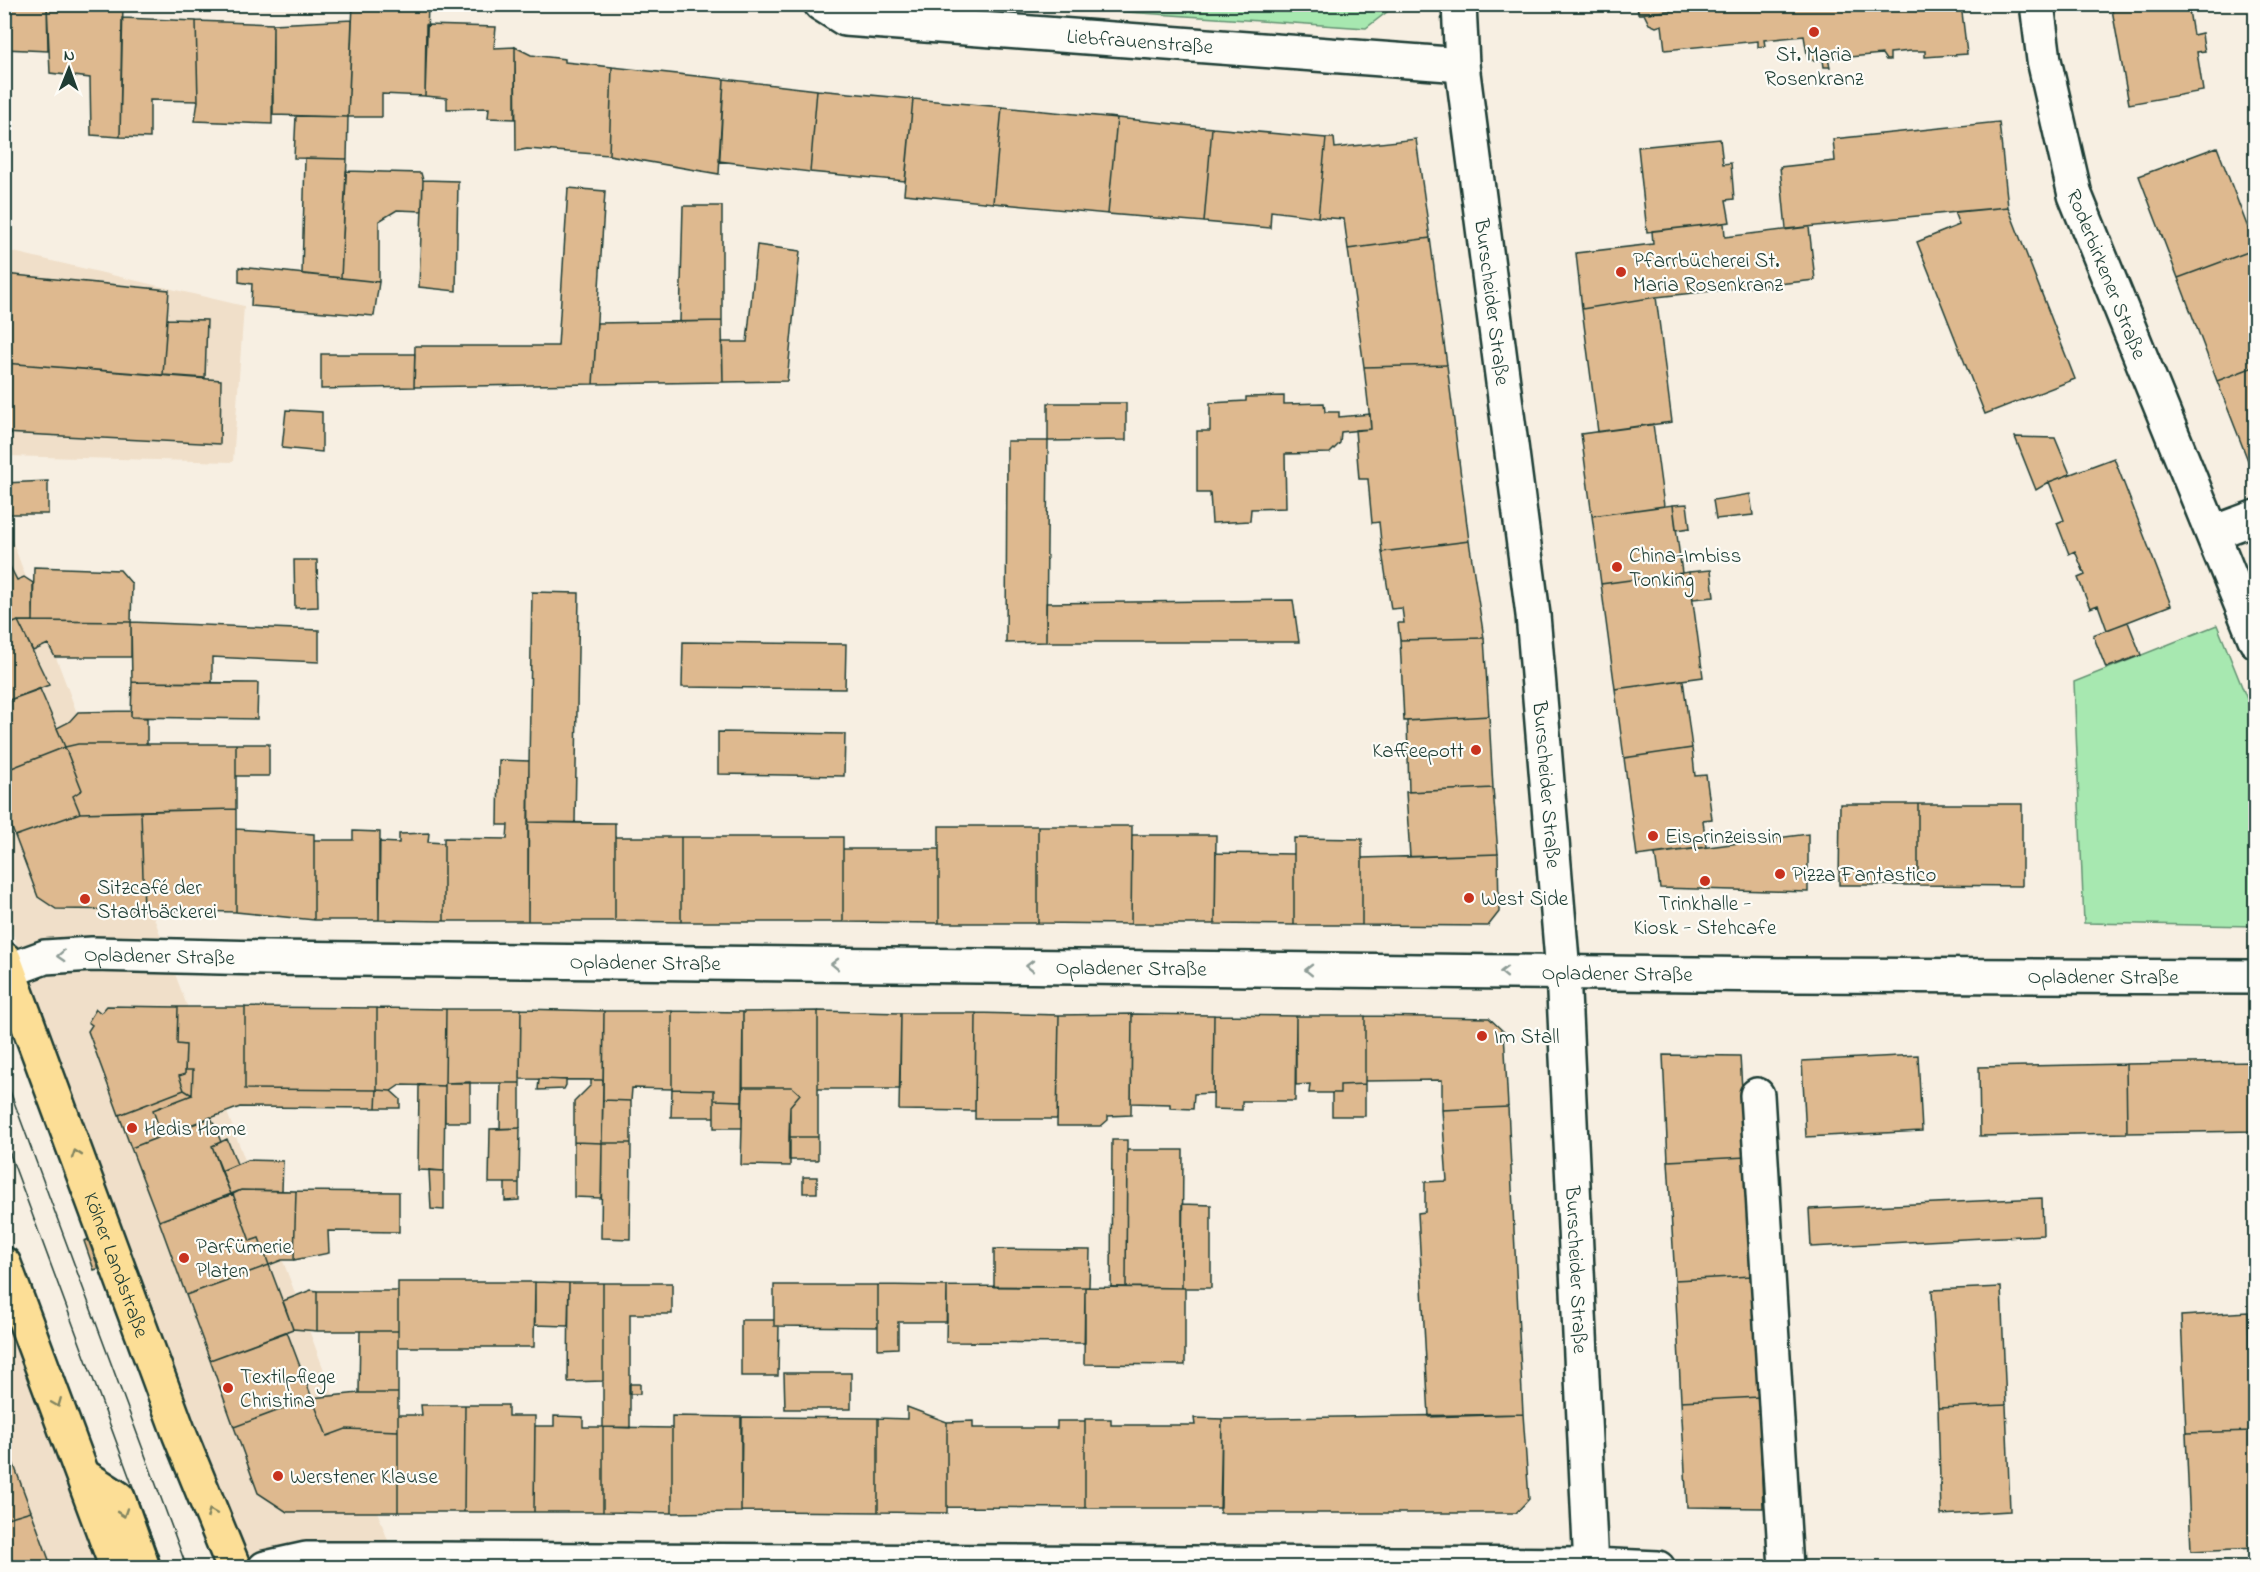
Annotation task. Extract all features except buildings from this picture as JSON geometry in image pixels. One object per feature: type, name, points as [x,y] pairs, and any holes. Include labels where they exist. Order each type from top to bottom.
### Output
[{"type":"main road","name":"Kölner Landstraße","points":[[6,966],[179,1433],[234,1568]]},
{"type":"main road","points":[[4,1264],[117,1568]]},
{"type":"main road","points":[[84,1476],[118,1498],[143,1568]]},
{"type":"street","name":"Liebfrauenstraße","points":[[821,4],[845,19],[1462,65]]},
{"type":"street","name":"Burscheider Straße","points":[[1459,4],[1462,65],[1533,615],[1563,972],[1591,1566]]},
{"type":"street","name":"Roderbirkener Straße","points":[[2037,4],[2044,60],[2075,195],[2256,641]]},
{"type":"street","points":[[2213,533],[2256,517]]},
{"type":"street","name":"Opladener Straße","points":[[6,966],[45,957],[92,954],[266,958],[1563,972],[2256,977]]},
{"type":"street","points":[[1757,1095],[1786,1568]]},
{"type":"street","points":[[265,1568],[306,1559],[1658,1568]]},
{"type":"shaded area","points":[[5,250],[244,306],[233,462],[5,456]]},
{"type":"shaded area","points":[[4,519],[398,1567],[249,1567],[5,913]]},
{"type":"shaded area","points":[[5,1300],[100,1567],[5,1567]]},
{"type":"green space","points":[[1022,5],[1396,5],[1366,28]]},
{"type":"green space","points":[[2217,625],[2255,719],[2255,926],[2084,923],[2074,682]]},
{"type":"tram line","points":[[4,1075],[187,1568]]},
{"type":"tram line","points":[[4,1138],[163,1568]]},
{"type":"place","name":"St. Maria Rosenkranz","points":[[1814,32]]},
{"type":"place","name":"Pfarrbücherei St. Maria Rosenkranz","points":[[1621,272]]},
{"type":"place","name":"China-Imbiss Tonking","points":[[1617,567]]},
{"type":"place","name":"Kaffeepott","points":[[1476,750]]},
{"type":"place","name":"Eisprinzeissin","points":[[1653,836]]},
{"type":"place","name":"Pizza Fantastico","points":[[1780,874]]},
{"type":"place","name":"Trinkhalle - Kiosk - Stehcafe","points":[[1705,881]]},
{"type":"place","name":"West Side","points":[[1469,898]]},
{"type":"place","name":"Sitzcafé der Stadtbäckerei","points":[[85,899]]},
{"type":"place","name":"Im Stall","points":[[1482,1036]]},
{"type":"place","name":"Hedis Home","points":[[132,1128]]},
{"type":"place","name":"Parfümerie Platen","points":[[184,1258]]},
{"type":"place","name":"Textilpflege Christina","points":[[228,1388]]},
{"type":"place","name":"Werstener Klause","points":[[278,1476]]}]
